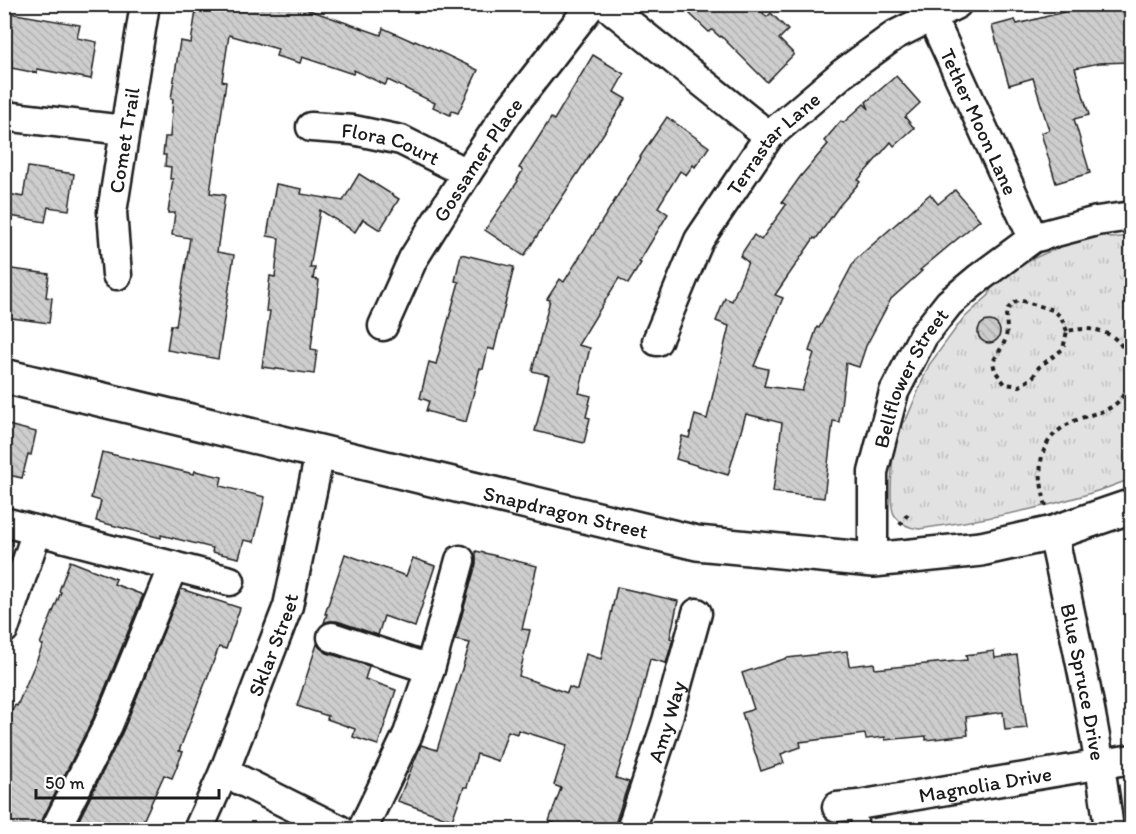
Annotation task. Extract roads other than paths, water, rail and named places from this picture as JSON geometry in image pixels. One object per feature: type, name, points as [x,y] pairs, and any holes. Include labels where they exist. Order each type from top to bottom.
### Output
[{"type":"street","name":"Comet Trail","points":[[117,275],[112,212],[144,4]]},
{"type":"street","name":"Gossamer Place","points":[[383,326],[413,259],[467,173],[507,113],[592,4]]},
{"type":"street","points":[[605,4],[769,136]]},
{"type":"street","name":"Terrastar Lane","points":[[657,341],[699,240],[769,136],[843,73],[895,35],[938,8]]},
{"type":"street","name":"Tether Moon Lane","points":[[938,8],[1033,238]]},
{"type":"street","points":[[4,120],[13,117],[124,130]]},
{"type":"street","name":"Flora Court","points":[[311,127],[353,130],[401,140],[467,173]]},
{"type":"street","points":[[1033,238],[1097,221],[1131,216]]},
{"type":"street","name":"Bellflower Street","points":[[873,560],[873,472],[894,392],[923,336],[949,303],[1033,238]]},
{"type":"street","name":"Snapdragon Street","points":[[4,376],[697,543],[873,560],[981,549],[1053,533],[1131,506]]},
{"type":"street","name":"Sklar Street","points":[[198,830],[224,772],[288,606],[320,453]]},
{"type":"street","points":[[4,522],[230,580]]},
{"type":"street","points":[[4,629],[37,531]]},
{"type":"street","name":"Blue Spruce Drive","points":[[1053,533],[1101,764],[1109,830]]},
{"type":"street","points":[[362,830],[408,734],[430,669],[460,560]]},
{"type":"street","points":[[55,830],[108,725],[173,566]]},
{"type":"street","name":"Amy Way","points":[[631,830],[667,721],[697,613]]},
{"type":"street","points":[[332,637],[430,669]]},
{"type":"street","name":"Magnolia Drive","points":[[852,814],[1131,759]]},
{"type":"street","points":[[224,772],[340,830]]}]
